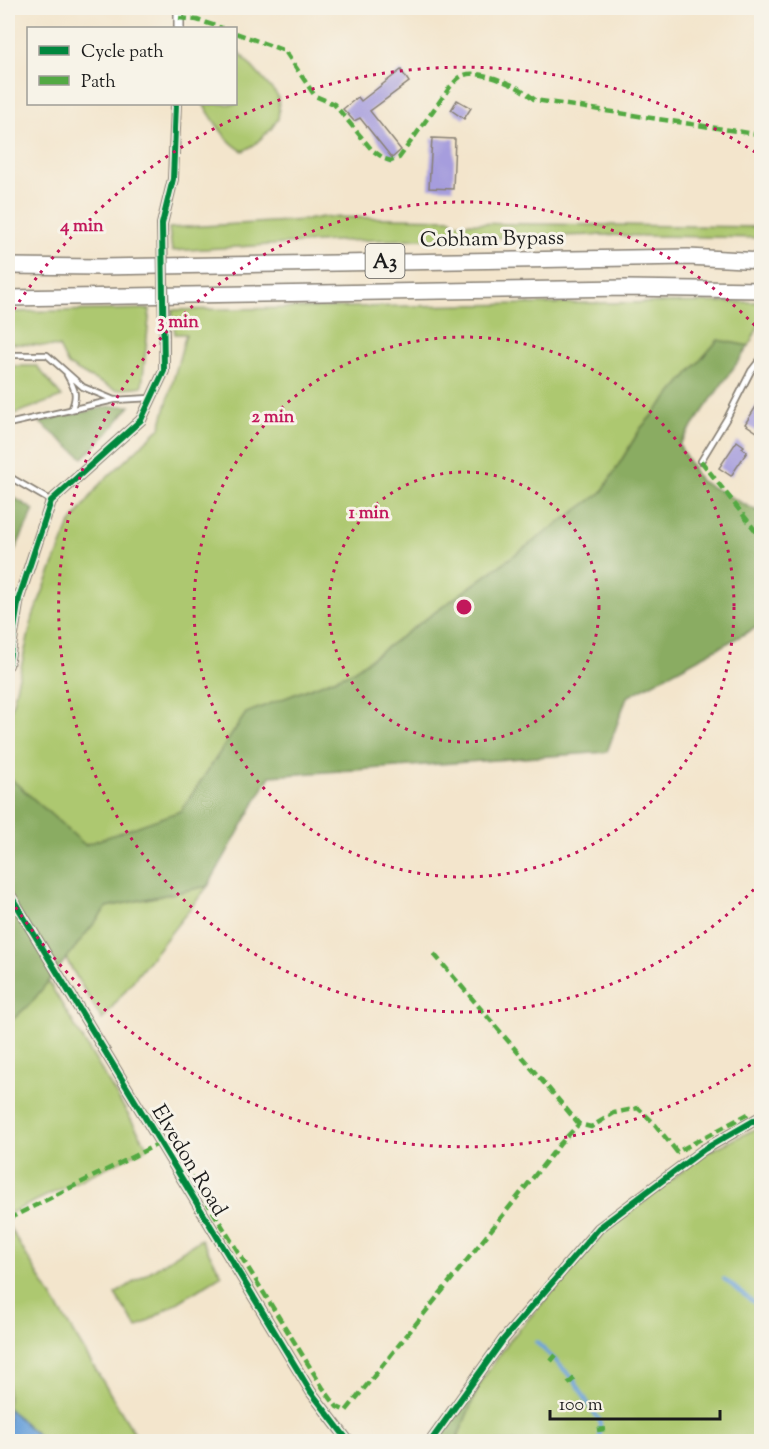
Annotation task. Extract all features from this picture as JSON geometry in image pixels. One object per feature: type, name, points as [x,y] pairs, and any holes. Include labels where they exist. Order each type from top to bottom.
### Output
[{"type":"highway","name":"Cobham Bypass","points":[[8,266],[688,257],[762,261]]},
{"type":"highway","name":"A3","points":[[8,298],[626,288],[762,290]]},
{"type":"street","points":[[179,8],[179,27]]},
{"type":"street","points":[[8,665],[19,598],[51,501],[141,420],[164,371],[162,224],[173,179],[176,105]]},
{"type":"street","points":[[8,619],[19,598]]},
{"type":"street","name":"Elvedon Road","points":[[8,891],[311,1392],[350,1442]]},
{"type":"street","points":[[430,1442],[503,1340],[599,1228],[703,1150],[762,1116]]},
{"type":"lane","points":[[8,355],[47,356],[83,387],[114,400]]},
{"type":"lane","points":[[701,461],[727,418],[751,371],[762,357]]},
{"type":"lane","points":[[66,372],[75,389],[75,401],[70,410]]},
{"type":"lane","points":[[8,424],[114,400],[151,398]]},
{"type":"lane","points":[[8,476],[51,501]]},
{"type":"green space","points":[[237,50],[278,96],[278,119],[253,146],[243,151],[225,136],[204,105],[237,105]]},
{"type":"green space","points":[[323,217],[452,219],[453,223],[761,227],[762,238],[599,235],[334,241],[172,251],[169,228]]},
{"type":"green space","points":[[761,302],[761,325],[749,346],[718,340],[641,428],[602,492],[352,672],[246,713],[181,811],[85,845],[10,778],[8,723],[33,616],[69,526],[99,485],[160,428],[186,334],[175,334],[172,310]]},
{"type":"green space","points":[[150,309],[142,386],[116,390],[68,365],[59,347],[8,343],[8,312]]},
{"type":"green space","points":[[718,340],[749,346],[679,445],[700,481],[761,513],[761,625],[627,697],[607,752],[270,776],[208,886],[107,907],[32,1002],[8,1024],[8,762],[10,778],[85,845],[181,811],[246,713],[352,672],[602,492],[641,428]]},
{"type":"green space","points":[[8,366],[37,366],[62,397],[8,416]]},
{"type":"green space","points":[[111,406],[130,406],[109,432],[83,458],[39,422]]},
{"type":"green space","points":[[8,494],[34,510],[8,565]]},
{"type":"green space","points":[[208,886],[102,1020],[66,959],[107,907]]},
{"type":"green space","points":[[48,981],[148,1148],[8,1214],[8,1024],[32,1002]]},
{"type":"green space","points":[[761,1126],[761,1441],[456,1442],[481,1381],[510,1340],[604,1233],[704,1154]]},
{"type":"green space","points":[[8,1225],[139,1441],[8,1441]]},
{"type":"green space","points":[[201,1239],[222,1275],[137,1328],[115,1294]]},
{"type":"green space","points":[[481,1381],[456,1441],[438,1441]]},
{"type":"water","points":[[8,1408],[44,1441],[8,1441]]},
{"type":"building","points":[[401,70],[409,82],[370,111],[401,150],[392,158],[360,118],[354,121],[343,109],[358,97],[361,101]]},
{"type":"building","points":[[457,100],[471,108],[464,119],[451,110]]},
{"type":"building","points":[[432,138],[455,139],[453,189],[429,188]]},
{"type":"building","points":[[762,397],[762,425],[757,432],[745,424]]},
{"type":"building","points":[[737,441],[744,446],[742,448],[747,452],[731,476],[719,468]]},
{"type":"waterway","points":[[724,1279],[762,1309]]},
{"type":"waterway","points":[[536,1342],[575,1381],[600,1421],[600,1442]]},
{"type":"marked path","points":[[179,18],[197,20],[219,27]]},
{"type":"marked path","points":[[237,33],[285,51],[315,96],[334,104],[372,150],[391,161],[399,158],[450,87],[460,77],[470,74],[484,75],[508,83],[535,100],[762,135]]},
{"type":"marked path","points":[[701,461],[762,539]]},
{"type":"marked path","points":[[434,954],[579,1124],[591,1127],[614,1113],[638,1108],[653,1122],[677,1152],[748,1114]]},
{"type":"marked path","points":[[184,1165],[323,1388],[337,1407],[346,1411],[560,1144],[579,1124]]},
{"type":"marked path","points":[[8,1219],[160,1143]]},
{"type":"marked path","points":[[551,1361],[556,1355]]},
{"type":"marked path","points":[[568,1384],[578,1375]]},
{"type":"marked path","points":[[597,1430],[605,1429]]},
{"type":"cycle path","points":[[8,665],[19,598],[51,501],[141,420],[164,371],[162,224],[173,179],[176,105]]},
{"type":"cycle path","points":[[8,891],[311,1392],[349,1442]]},
{"type":"cycle path","points":[[430,1442],[503,1340],[599,1228],[703,1150],[762,1116]]}]
